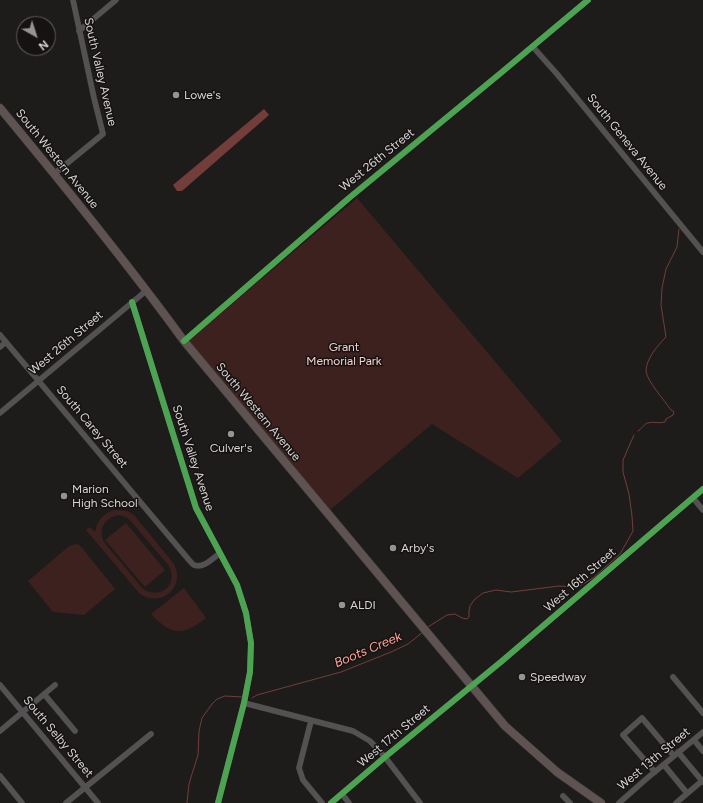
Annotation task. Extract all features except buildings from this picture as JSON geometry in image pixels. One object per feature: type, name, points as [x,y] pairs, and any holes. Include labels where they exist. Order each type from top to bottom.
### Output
[{"type":"highway","name":"South Western Avenue","points":[[1,111],[54,174],[147,290],[184,341],[505,726],[557,772],[601,803]]},
{"type":"street","name":"South Valley Avenue","points":[[54,174],[103,134],[73,0]]},
{"type":"street","points":[[79,32],[116,0]]},
{"type":"street","name":"West 26th Street","points":[[184,341],[349,198],[588,0]]},
{"type":"street","name":"South Geneva Avenue","points":[[533,47],[557,74],[703,252]]},
{"type":"street","name":"West 26th Street","points":[[0,413],[147,290]]},
{"type":"street","name":"South Valley Avenue","points":[[132,302],[196,508],[237,585],[246,613],[251,643],[250,672],[244,703],[218,803]]},
{"type":"street","name":"South Carey Street","points":[[0,334],[194,565],[200,566],[207,563],[220,553]]},
{"type":"street","points":[[0,347],[6,342]]},
{"type":"street","name":"West 16th Street","points":[[471,686],[703,489]]},
{"type":"street","points":[[693,498],[703,510]]},
{"type":"street","points":[[673,677],[703,713]]},
{"type":"street","name":"South Selby Street","points":[[0,685],[98,803]]},
{"type":"street","points":[[0,731],[55,685]]},
{"type":"street","name":"West 17th Street","points":[[331,803],[471,686]]},
{"type":"street","points":[[44,694],[75,731]]},
{"type":"street","points":[[244,703],[353,731],[370,740],[420,803]]},
{"type":"street","points":[[655,772],[623,735],[642,718],[703,781],[676,803]]},
{"type":"street","points":[[311,721],[299,768],[302,780],[322,803]]},
{"type":"street","name":"West 13th Street","points":[[619,803],[703,732]]},
{"type":"street","points":[[66,803],[151,734]]},
{"type":"street","points":[[694,740],[703,750]]},
{"type":"street","points":[[664,765],[687,793]]},
{"type":"street","points":[[0,776],[22,803]]},
{"type":"street","points":[[342,794],[349,803]]},
{"type":"street","points":[[563,796],[570,803]]},
{"type":"green space","name":"Grant Memorial Park","points":[[357,198],[562,441],[518,478],[432,424],[330,510],[188,341]]},
{"type":"green space","points":[[111,511],[127,511],[134,515],[174,564],[177,573],[177,581],[169,594],[155,599],[139,593],[86,530],[90,527],[95,532],[97,524],[101,518]],"holes":[[[118,515],[126,517],[169,566],[172,579],[170,585],[161,592],[149,592],[143,589],[102,538],[102,529],[109,519]]]},
{"type":"green space","points":[[126,523],[165,570],[145,587],[105,540]]},
{"type":"green space","points":[[78,544],[115,589],[84,615],[53,612],[28,581],[68,547]]},
{"type":"green space","points":[[184,588],[206,618],[198,624],[183,631],[171,630],[151,614]]},
{"type":"shaded area","points":[[264,109],[269,115],[182,191],[177,191],[173,185]]},
{"type":"waterway","name":"Boots Creek","points":[[638,431],[647,423],[665,422],[666,419],[673,415],[674,412],[653,385],[646,371],[650,357],[666,337],[661,305],[662,288],[666,269],[677,247],[679,229]]},
{"type":"waterway","name":"Boots Creek","points":[[428,627],[447,615],[455,614],[467,619],[469,617],[470,606],[474,600],[483,593],[496,590],[511,592],[559,586],[578,587],[593,578],[620,554],[633,531],[629,494],[623,472],[623,460],[634,435]]},
{"type":"waterway","name":"Boots Creek","points":[[252,698],[257,695],[341,672],[408,644],[423,632]]},
{"type":"waterway","name":"Boots Creek","points":[[187,803],[189,784],[198,755],[199,731],[202,718],[217,699],[225,696],[242,697]]},
{"type":"cycle path","points":[[184,341],[349,198],[588,0]]},
{"type":"cycle path","points":[[132,302],[196,508],[237,585],[246,613],[251,643],[250,672],[244,703],[218,803]]},
{"type":"cycle path","points":[[331,803],[502,661],[703,489]]},
{"type":"place","name":"Lowe's","points":[[176,95]]},
{"type":"place","name":"Culver's","points":[[231,434]]},
{"type":"place","name":"Marion High School","points":[[64,496]]},
{"type":"place","name":"Arby's","points":[[393,548]]},
{"type":"place","name":"ALDI","points":[[342,605]]},
{"type":"place","name":"Speedway","points":[[522,677]]}]
